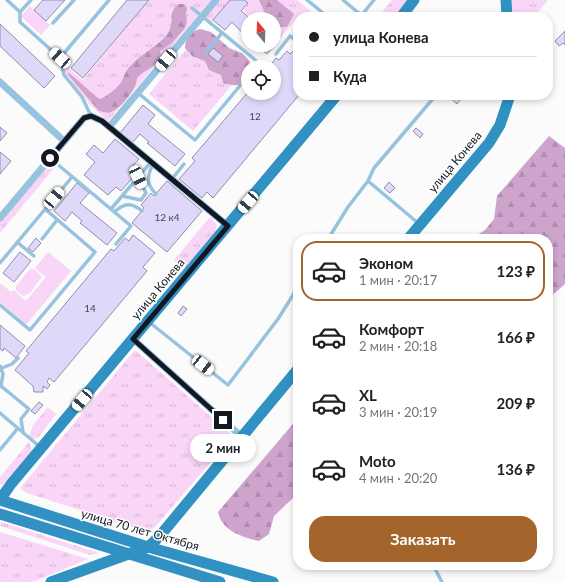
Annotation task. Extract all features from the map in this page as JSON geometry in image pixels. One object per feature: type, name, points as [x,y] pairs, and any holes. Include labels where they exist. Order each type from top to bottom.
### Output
[{"type":"main road","points":[[405,12],[414,0]]},
{"type":"main road","points":[[506,0],[507,12]]},
{"type":"main road","name":"улица Конева","points":[[0,500],[11,484],[332,100]]},
{"type":"main road","name":"улица Конева","points":[[412,234],[489,143],[500,125],[508,100]]},
{"type":"main road","points":[[51,582],[148,547],[159,537],[293,375]]},
{"type":"main road","name":"улица 70 лет Октября","points":[[0,500],[148,547],[273,582]]},
{"type":"main road","name":"улица 70 лет Октября","points":[[0,514],[220,582]]},
{"type":"street","points":[[109,127],[216,0]]},
{"type":"street","points":[[0,82],[64,141]]},
{"type":"street","points":[[0,218],[84,118],[91,116],[109,127],[228,226]]},
{"type":"street","points":[[133,339],[241,436]]},
{"type":"lane","points":[[7,0],[20,12]]},
{"type":"lane","points":[[31,0],[20,12],[20,22],[60,58],[64,74],[82,97],[91,116]]},
{"type":"lane","points":[[53,23],[74,0]]},
{"type":"lane","points":[[307,0],[322,12]]},
{"type":"lane","points":[[343,0],[356,12]]},
{"type":"lane","points":[[364,12],[374,0]]},
{"type":"lane","points":[[60,58],[107,1]]},
{"type":"lane","points":[[192,8],[255,60]]},
{"type":"lane","points":[[206,52],[222,33]]},
{"type":"lane","points":[[276,54],[290,36],[293,38]]},
{"type":"lane","points":[[138,93],[195,140],[241,84]]},
{"type":"lane","points":[[331,234],[348,206],[368,181],[374,168],[432,100]]},
{"type":"lane","points":[[50,158],[131,226],[116,244]]},
{"type":"lane","points":[[112,211],[122,196],[152,163]]},
{"type":"lane","points":[[152,163],[148,176],[148,183],[156,194]]},
{"type":"lane","points":[[172,179],[184,164]]},
{"type":"lane","points":[[0,263],[72,177]]},
{"type":"lane","points":[[122,196],[141,200],[146,193],[138,177]]},
{"type":"lane","points":[[368,181],[420,225]]},
{"type":"lane","points":[[112,211],[126,204],[131,204],[142,211]]},
{"type":"lane","points":[[0,305],[30,330],[95,252],[45,209]]},
{"type":"lane","points":[[42,239],[58,220]]},
{"type":"lane","points":[[17,242],[34,256]]},
{"type":"lane","points":[[148,321],[228,385],[278,319],[293,295]]},
{"type":"lane","points":[[18,358],[12,364],[1,367],[3,374],[1,386],[30,410],[21,420],[22,432]]},
{"type":"lane","points":[[0,413],[41,448]]},
{"type":"lane","points":[[0,450],[18,428]]},
{"type":"lane","points":[[436,570],[442,582]]},
{"type":"green space","points":[[149,0],[211,0],[108,121],[90,105],[64,70],[66,66],[83,80]]},
{"type":"green space","points":[[218,0],[230,0],[212,22],[204,16]]},
{"type":"green space","points":[[245,0],[297,0],[312,12],[293,12],[293,23],[281,37],[281,12],[243,11],[249,3]]},
{"type":"green space","points":[[259,0],[277,0],[293,13],[287,27],[281,27],[281,12],[264,12]]},
{"type":"green space","points":[[392,0],[408,0],[397,12],[382,12]]},
{"type":"green space","points":[[511,0],[548,0],[538,12],[512,12]]},
{"type":"green space","points":[[179,4],[184,4],[187,8],[187,22],[185,28],[172,43],[160,51],[158,61],[137,78],[131,93],[118,108],[109,113],[99,111],[69,76],[68,72],[101,99],[120,84],[131,65],[164,38],[170,29],[173,11]]},
{"type":"green space","points":[[30,6],[50,25],[41,35],[21,16]]},
{"type":"green space","points":[[200,29],[211,32],[229,48],[242,53],[249,60],[241,60],[241,84],[234,85],[223,83],[221,75],[209,70],[205,61],[192,56],[185,48],[186,41],[194,31]]},
{"type":"green space","points":[[203,29],[241,60],[241,74],[193,131],[149,94]]},
{"type":"green space","points":[[549,136],[565,148],[565,284],[553,295],[553,234],[479,234],[485,230],[494,219],[497,196]]},
{"type":"green space","points":[[51,163],[56,166],[0,233],[0,222]]},
{"type":"green space","points":[[210,217],[217,225],[215,232],[186,267],[180,267],[174,260]]},
{"type":"green space","points":[[48,252],[71,271],[26,325],[0,302],[0,283],[11,292],[14,290],[26,301],[46,277],[35,268]]},
{"type":"green space","points":[[30,269],[34,269],[41,275],[41,278],[29,294],[23,296],[16,290],[16,286]]},
{"type":"green space","points":[[135,350],[233,436],[155,527],[148,532],[27,493],[22,490],[21,487]]},
{"type":"green space","points":[[48,407],[56,414],[38,438],[33,439],[29,436],[33,425]]},
{"type":"green space","points":[[293,424],[293,498],[274,516],[269,534],[259,541],[240,535],[224,524],[220,519],[218,512]]},
{"type":"green space","points":[[29,442],[32,451],[2,485],[0,484],[0,477]]},
{"type":"green space","points":[[1,522],[99,553],[90,555],[0,526]]},
{"type":"green space","points":[[0,532],[88,559],[33,582],[0,582]]},
{"type":"building","points":[[43,0],[65,0],[46,21],[34,10]]},
{"type":"building","points":[[127,0],[149,0],[83,78],[71,68]]},
{"type":"building","points":[[230,0],[244,0],[248,3],[241,11],[242,12],[241,12],[241,32],[232,22],[225,30],[213,20]]},
{"type":"building","points":[[0,24],[55,76],[44,88],[0,46]]},
{"type":"building","points":[[565,31],[565,45],[563,43],[559,46],[555,41]]},
{"type":"building","points":[[213,48],[223,56],[218,62],[208,54]]},
{"type":"building","points":[[287,51],[290,54],[293,51],[293,100],[295,100],[213,198],[207,192],[202,198],[179,179],[195,161],[192,158],[241,100],[281,100],[281,60],[279,60]]},
{"type":"building","points":[[453,100],[460,100],[457,104]]},
{"type":"building","points":[[143,105],[155,115],[148,124],[185,154],[175,166],[147,143],[149,142],[140,134],[132,143],[120,133]]},
{"type":"building","points":[[0,127],[7,133],[0,141]]},
{"type":"building","points":[[416,128],[423,134],[420,138],[413,131]]},
{"type":"building","points":[[115,139],[139,159],[130,169],[136,174],[121,191],[116,187],[108,195],[84,175],[95,162],[86,154],[94,145],[103,153]]},
{"type":"building","points":[[0,152],[11,161],[0,174]]},
{"type":"building","points":[[167,181],[202,211],[167,252],[132,223],[144,208],[141,205],[151,193],[154,196]]},
{"type":"building","points":[[389,182],[395,188],[390,193],[384,188]]},
{"type":"building","points":[[77,183],[89,193],[80,203],[117,233],[107,245],[80,223],[82,221],[72,212],[65,221],[54,211]]},
{"type":"building","points":[[133,235],[155,253],[143,267],[147,271],[54,382],[49,378],[47,382],[50,385],[47,389],[43,386],[43,392],[34,392],[33,386],[15,370],[29,353],[26,351],[111,249],[114,251],[125,238],[129,241]]},
{"type":"building","points":[[36,238],[41,243],[33,252],[28,248]]},
{"type":"building","points":[[20,252],[31,261],[14,282],[3,273]]},
{"type":"building","points":[[183,306],[187,309],[181,316],[178,313]]},
{"type":"building","points":[[0,325],[25,346],[16,358],[4,348],[3,351],[0,349]]},
{"type":"building","points":[[39,402],[43,405],[35,414],[31,411]]},
{"type":"route","points":[[50,158],[84,118],[91,116],[102,121],[228,226],[133,339],[223,420]]}]
